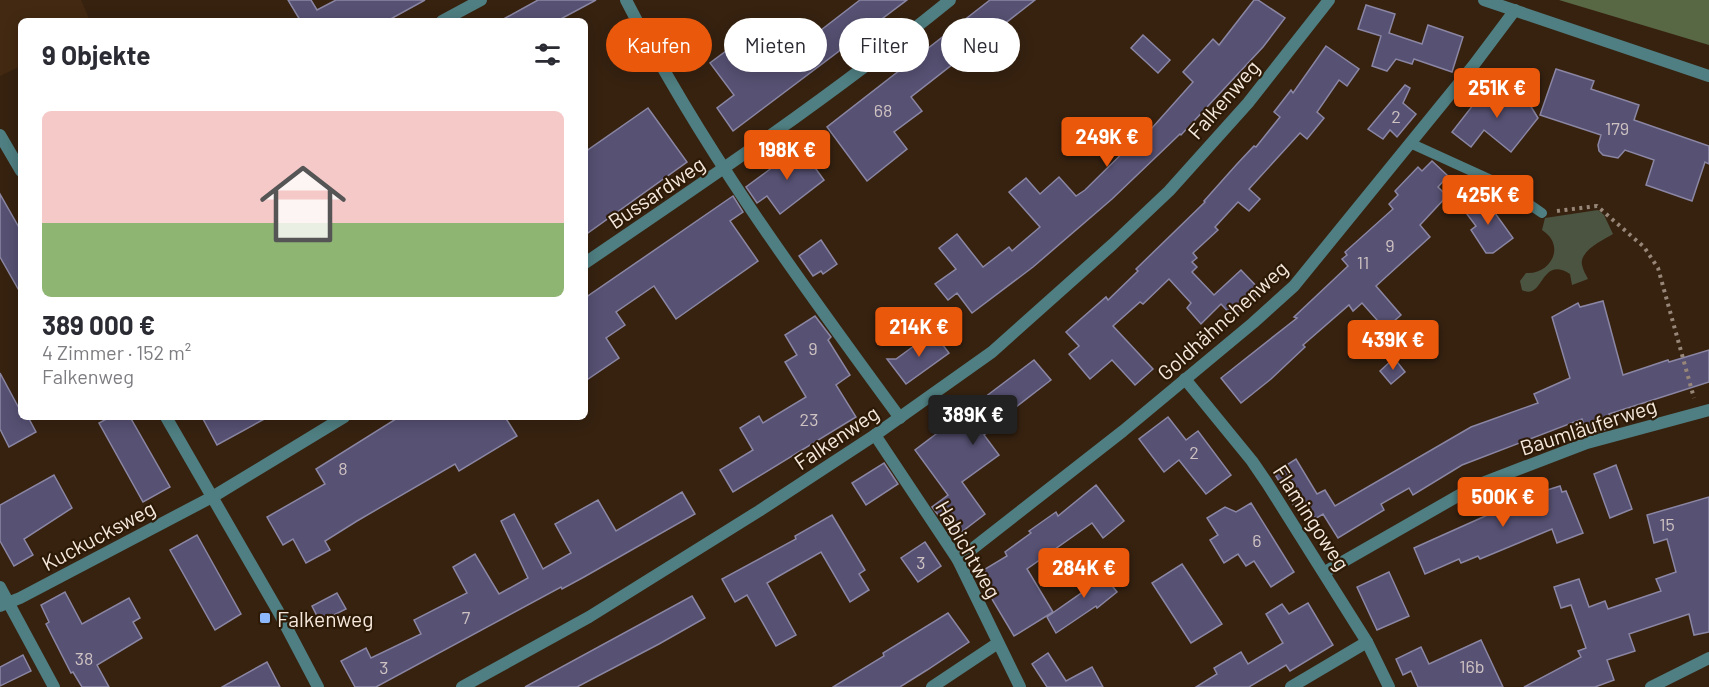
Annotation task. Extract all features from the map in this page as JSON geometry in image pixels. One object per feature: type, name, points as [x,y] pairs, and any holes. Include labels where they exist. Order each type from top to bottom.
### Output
[{"type":"street","points":[[448,18],[481,0]]},
{"type":"street","points":[[626,0],[658,63],[724,170],[900,418]]},
{"type":"street","name":"Bussardweg","points":[[588,261],[724,170],[850,78],[950,0]]},
{"type":"street","name":"Falkenweg","points":[[462,687],[589,617],[759,512],[900,418],[992,352],[1161,199],[1248,103],[1329,0]]},
{"type":"street","points":[[1484,0],[1709,76]]},
{"type":"street","name":"Goldhähnchenweg","points":[[958,560],[1123,431],[1294,286],[1473,66],[1515,10]]},
{"type":"street","points":[[0,135],[18,166]]},
{"type":"street","name":"Flamingoweg","points":[[1185,380],[1252,461],[1367,642],[1389,687]]},
{"type":"street","name":"Baumläuferweg","points":[[1324,572],[1477,485],[1587,443],[1703,412]]},
{"type":"street","points":[[168,420],[214,496],[318,687]]},
{"type":"street","points":[[214,496],[339,420]]},
{"type":"street","name":"Habichtweg","points":[[875,435],[958,560],[1020,687]]},
{"type":"street","name":"Kuckucksweg","points":[[4,604],[20,598],[214,496]]},
{"type":"street","points":[[0,587],[4,604],[54,687]]},
{"type":"street","points":[[1291,687],[1367,642]]},
{"type":"street","points":[[932,687],[999,643]]},
{"type":"street","points":[[1651,687],[1709,657]]},
{"type":"lane","points":[[1410,143],[1500,184],[1542,213]]},
{"type":"path","points":[[1542,213],[1597,206],[1644,247],[1658,268],[1703,412]]},
{"type":"shaded area","points":[[0,0],[81,0],[89,18],[18,18],[18,67],[0,76]]},
{"type":"green space","points":[[1559,0],[1709,0],[1709,45]]},
{"type":"green space","points":[[1598,210],[1604,215],[1613,234],[1593,246],[1584,255],[1582,265],[1588,279],[1572,285],[1570,274],[1553,270],[1535,289],[1529,292],[1522,290],[1520,281],[1526,273],[1542,269],[1552,258],[1553,244],[1542,230],[1545,218]]},
{"type":"building","points":[[288,0],[311,0],[317,10],[336,0],[425,0],[392,18],[299,18]]},
{"type":"building","points":[[538,0],[596,0],[563,18],[505,18]]},
{"type":"building","points":[[860,0],[907,0],[883,18],[839,18],[839,51],[827,60],[827,25]]},
{"type":"building","points":[[990,0],[1035,0],[1012,18],[967,18]]},
{"type":"building","points":[[1254,0],[1258,0],[1285,18],[1263,47],[1181,135],[1112,199],[1033,267],[972,313],[957,293],[948,300],[935,284],[956,269],[939,248],[957,234],[983,267],[1009,247],[1012,251],[1040,227],[1009,192],[1026,178],[1040,194],[1059,177],[1076,196],[1085,190],[1150,126],[1152,128],[1193,82],[1183,72],[1213,39],[1219,45]]},
{"type":"building","points":[[1366,5],[1395,14],[1389,33],[1422,44],[1428,25],[1463,37],[1452,72],[1414,59],[1412,64],[1396,59],[1387,71],[1372,66],[1381,36],[1358,29]]},
{"type":"building","points":[[1143,35],[1170,60],[1158,73],[1131,48]]},
{"type":"building","points":[[941,38],[941,72],[943,72],[911,97],[922,111],[894,132],[907,149],[867,181],[827,127],[898,72],[929,72],[929,48]]},
{"type":"building","points":[[1326,46],[1359,69],[1347,86],[1339,80],[1317,112],[1324,118],[1307,139],[1300,133],[1249,189],[1260,199],[1249,211],[1238,202],[1215,227],[1218,230],[1193,253],[1197,258],[1192,262],[1197,267],[1192,272],[1214,295],[1241,270],[1261,291],[1233,317],[1221,304],[1201,324],[1187,308],[1191,303],[1169,279],[1143,304],[1140,302],[1113,326],[1153,369],[1135,385],[1112,360],[1090,379],[1069,354],[1079,346],[1066,332],[1106,297],[1108,300],[1138,271],[1136,269],[1205,202],[1237,164],[1254,146],[1256,147],[1280,117],[1274,112],[1291,90],[1293,93]]},
{"type":"building","points":[[724,52],[724,72],[811,72],[733,131],[717,108],[734,95],[712,66],[712,62]]},
{"type":"building","points":[[1556,69],[1594,81],[1591,89],[1639,105],[1634,120],[1709,146],[1709,164],[1705,162],[1692,201],[1646,185],[1654,160],[1625,150],[1618,158],[1603,155],[1598,145],[1601,135],[1540,115]]},
{"type":"building","points":[[1491,82],[1522,106],[1527,100],[1538,118],[1511,152],[1484,130],[1471,147],[1452,132]]},
{"type":"building","points":[[1405,85],[1410,88],[1403,103],[1416,114],[1397,137],[1390,130],[1383,139],[1368,129]]},
{"type":"building","points":[[648,108],[687,162],[588,233],[588,150]]},
{"type":"building","points":[[800,147],[824,180],[780,214],[767,196],[757,203],[746,187]]},
{"type":"building","points":[[1432,161],[1448,176],[1438,187],[1447,196],[1420,225],[1430,237],[1376,286],[1401,315],[1385,329],[1362,303],[1353,311],[1349,305],[1303,345],[1305,347],[1271,379],[1241,403],[1221,378],[1297,318],[1294,317],[1348,266],[1342,259],[1347,255],[1345,252],[1393,209],[1389,204],[1398,195],[1395,191],[1418,167],[1422,171]]},
{"type":"building","points":[[0,194],[18,226],[18,289],[0,257]]},
{"type":"building","points":[[1482,195],[1513,238],[1493,253],[1486,253],[1471,230],[1476,226],[1464,210]]},
{"type":"building","points":[[733,196],[743,212],[730,221],[758,261],[676,319],[654,286],[616,312],[625,325],[606,338],[619,358],[588,379],[588,296]]},
{"type":"building","points":[[821,240],[837,264],[823,274],[821,271],[813,276],[799,256]]},
{"type":"building","points":[[1603,301],[1623,375],[1668,360],[1669,362],[1709,350],[1709,382],[1609,414],[1614,426],[1601,431],[1587,434],[1582,419],[1462,465],[1413,495],[1409,488],[1381,504],[1384,510],[1338,538],[1323,514],[1315,519],[1305,503],[1296,509],[1274,473],[1296,459],[1317,494],[1325,490],[1335,506],[1471,427],[1538,403],[1534,394],[1570,378],[1552,317],[1578,303],[1580,307]]},
{"type":"building","points":[[815,316],[831,337],[828,340],[850,375],[836,385],[856,417],[733,492],[720,470],[753,450],[740,428],[759,416],[763,423],[806,397],[785,362],[797,355],[785,335]]},
{"type":"building","points":[[933,332],[949,353],[906,384],[887,359],[896,359]]},
{"type":"building","points":[[1394,358],[1405,372],[1391,384],[1380,371]]},
{"type":"building","points":[[1034,360],[1051,380],[990,427],[992,429],[984,435],[999,455],[962,482],[985,514],[955,537],[932,507],[948,495],[915,450]]},
{"type":"building","points":[[0,373],[18,406],[18,420],[30,420],[36,432],[9,447],[0,429]]},
{"type":"building","points":[[1168,417],[1186,440],[1198,431],[1231,475],[1206,494],[1179,460],[1164,472],[1139,439]]},
{"type":"building","points":[[104,420],[132,420],[170,487],[143,502],[99,423]]},
{"type":"building","points":[[204,420],[263,420],[217,445]]},
{"type":"building","points":[[394,420],[507,420],[517,436],[459,471],[455,464],[357,521],[325,541],[330,550],[306,563],[293,539],[283,545],[267,517],[325,484],[316,469]]},
{"type":"building","points":[[884,463],[898,484],[866,505],[852,483]]},
{"type":"building","points":[[1616,465],[1632,509],[1610,518],[1594,474]]},
{"type":"building","points":[[54,475],[72,508],[24,539],[33,555],[14,566],[0,541],[0,505]]},
{"type":"building","points":[[1096,485],[1124,521],[1103,538],[1092,523],[1027,569],[1053,612],[1014,636],[977,574],[1007,556],[1005,552],[1031,533],[1029,531],[1056,512],[1058,516]]},
{"type":"building","points":[[1560,486],[1562,492],[1566,491],[1583,533],[1557,543],[1552,529],[1480,559],[1478,556],[1461,563],[1459,559],[1425,574],[1414,548],[1492,513],[1486,496],[1500,488],[1506,503]]},
{"type":"building","points":[[682,492],[695,514],[562,589],[561,587],[376,687],[355,687],[341,661],[366,648],[371,658],[421,634],[414,620],[467,593],[453,567],[475,554],[499,594],[528,578],[501,521],[514,514],[543,569],[571,553],[555,524],[598,500],[616,531]]},
{"type":"building","points":[[1709,497],[1709,632],[1694,635],[1689,614],[1629,634],[1635,651],[1607,660],[1614,680],[1595,687],[1524,687],[1581,657],[1578,651],[1586,648],[1571,605],[1561,608],[1554,587],[1579,579],[1589,607],[1605,601],[1608,609],[1661,591],[1656,579],[1676,572],[1667,539],[1654,543],[1647,515]]},
{"type":"building","points":[[1251,503],[1294,572],[1271,587],[1254,561],[1246,566],[1238,554],[1224,563],[1210,540],[1218,535],[1207,518],[1225,507],[1236,512]]},
{"type":"building","points":[[832,515],[865,570],[859,574],[869,590],[850,602],[821,552],[767,583],[796,635],[776,646],[747,595],[735,602],[722,579],[796,539],[795,536]]},
{"type":"building","points":[[197,535],[241,614],[215,630],[170,550]]},
{"type":"building","points":[[925,542],[941,566],[918,582],[901,558]]},
{"type":"building","points":[[1095,564],[1117,592],[1097,608],[1096,606],[1056,633],[1047,617],[1084,591],[1075,580]]},
{"type":"building","points":[[1182,564],[1222,624],[1191,643],[1152,583]]},
{"type":"building","points":[[1389,572],[1409,616],[1377,630],[1357,587]]},
{"type":"building","points":[[65,592],[82,624],[129,598],[140,618],[133,622],[142,638],[97,665],[109,687],[82,687],[73,672],[71,673],[46,624],[49,622],[41,605]]},
{"type":"building","points":[[337,593],[346,609],[320,622],[312,606]]},
{"type":"building","points":[[692,596],[705,618],[659,644],[577,687],[525,687]]},
{"type":"building","points":[[1308,603],[1333,645],[1290,671],[1286,665],[1249,687],[1196,687],[1217,674],[1214,668],[1241,652],[1248,664],[1283,643],[1266,614],[1282,604],[1289,614]]},
{"type":"building","points":[[948,613],[969,642],[927,670],[900,687],[833,687],[884,656],[883,653]]},
{"type":"building","points":[[1481,640],[1503,687],[1418,687],[1411,671],[1403,675],[1396,659],[1421,647],[1429,664]]},
{"type":"building","points":[[1048,653],[1066,681],[1092,667],[1103,687],[1047,687],[1032,664]]},
{"type":"building","points":[[23,655],[31,671],[0,686],[0,667]]},
{"type":"building","points":[[267,662],[280,687],[222,687]]},
{"type":"place","name":"Falkenweg","points":[[265,618]]}]
